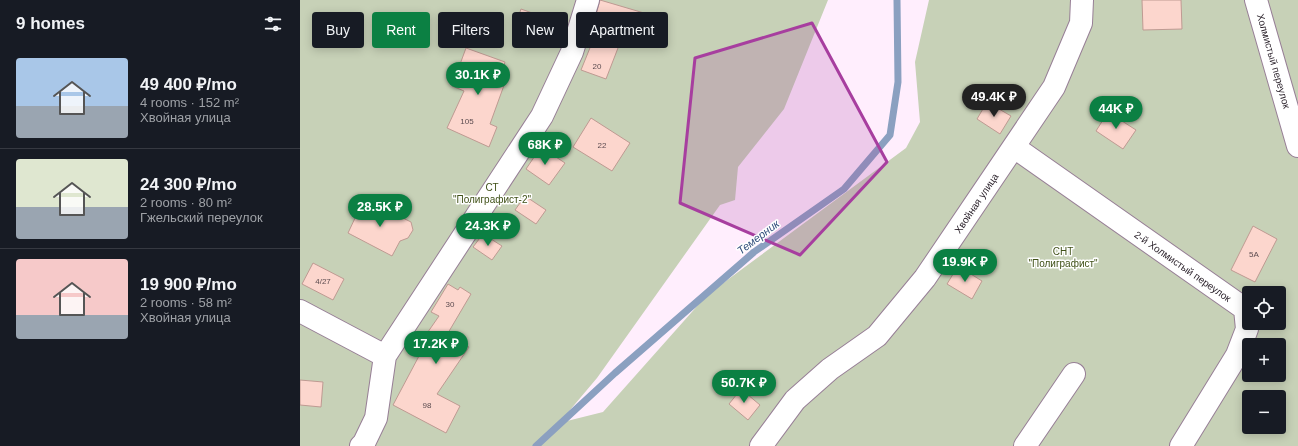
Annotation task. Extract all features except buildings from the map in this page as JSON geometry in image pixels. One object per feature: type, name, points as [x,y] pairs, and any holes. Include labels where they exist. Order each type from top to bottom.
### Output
[{"type":"street","points":[[361,446],[364,443],[376,418],[385,356],[542,116],[572,52],[588,0]]},
{"type":"street","name":"Хвойная улица","points":[[761,446],[795,400],[830,369],[877,336],[925,278],[1054,87],[1081,23],[1082,0]]},
{"type":"street","name":"Холмистый переулок","points":[[1256,0],[1298,146]]},
{"type":"street","name":"2-й Холмистый переулок","points":[[1014,147],[1245,309],[1247,329],[1236,355],[1180,446]]},
{"type":"street","points":[[300,311],[385,356]]},
{"type":"street","points":[[1025,446],[1074,374]]},
{"type":"highlighted area","points":[[812,23],[887,162],[800,255],[680,203],[695,58]]},
{"type":"green space","points":[[300,0],[828,0],[784,109],[738,167],[735,200],[720,205],[597,378],[559,423],[603,412],[707,295],[906,148],[920,122],[915,62],[929,0],[1298,0],[1298,446],[300,446]]},
{"type":"waterway","name":"Темерник","points":[[536,446],[615,373],[754,252],[844,189],[890,135],[898,82],[897,0]]},
{"type":"park label","name":"СТ \"Полиграфист-2\"","points":[[492,192]]},
{"type":"park label","name":"СНТ \"Полиграфист\"","points":[[1063,256]]}]
